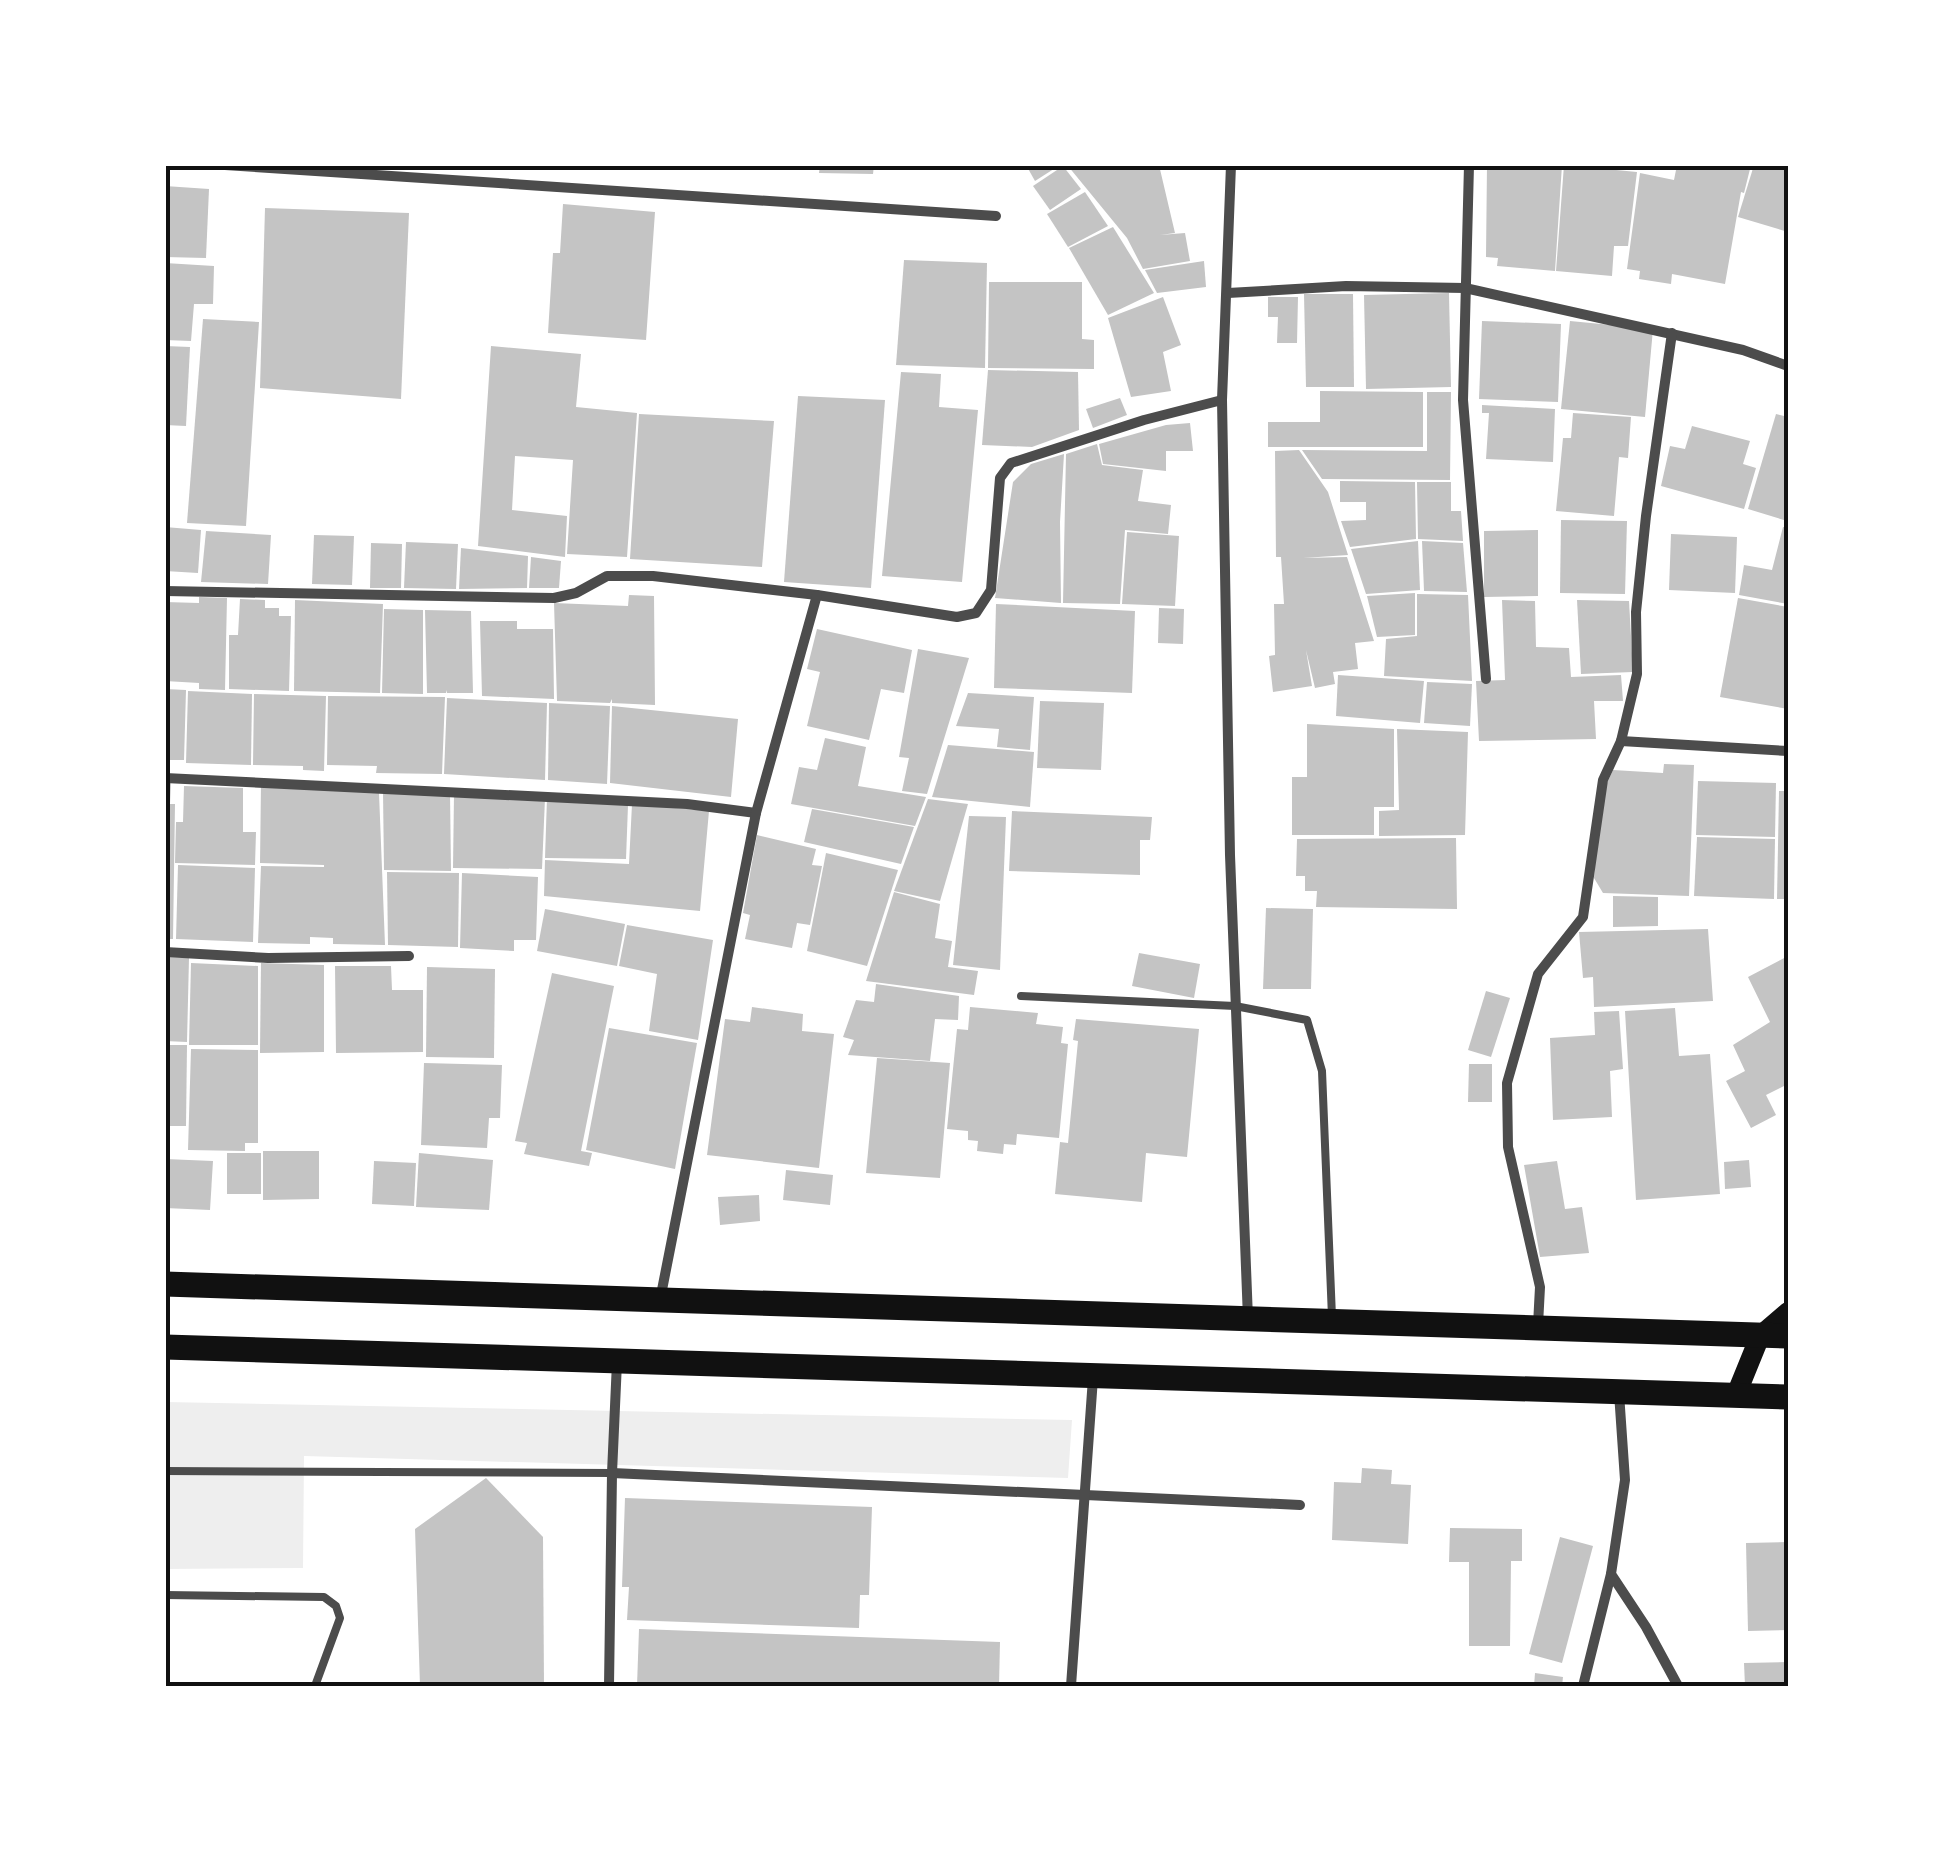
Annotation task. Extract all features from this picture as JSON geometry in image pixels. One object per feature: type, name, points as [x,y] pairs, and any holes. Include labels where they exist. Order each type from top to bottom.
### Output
[{"type":"main road","points":[[165,1284],[1788,1336]]},
{"type":"main road","points":[[1736,1395],[1760,1336],[1788,1312]]},
{"type":"main road","points":[[165,1347],[1788,1396]]},
{"type":"street","points":[[225,165],[996,216]]},
{"type":"street","points":[[1231,165],[1222,400],[1235,1006],[1248,1320]]},
{"type":"street","points":[[1469,165],[1464,400],[1486,679]]},
{"type":"street","points":[[1228,293],[1346,286],[1465,288],[1743,350],[1788,366]]},
{"type":"street","points":[[1538,1328],[1540,1288],[1508,1147],[1507,1083],[1538,974],[1583,916],[1603,780],[1621,741],[1637,674],[1636,612],[1672,333]]},
{"type":"street","points":[[165,591],[554,598],[576,593],[607,576],[652,576],[816,595],[957,617],[976,614],[992,590],[1000,478],[1011,463],[1144,420],[1222,400]]},
{"type":"street","points":[[660,1300],[756,813],[816,595]]},
{"type":"street","points":[[1621,741],[1788,751]]},
{"type":"street","points":[[165,778],[687,804],[756,813]]},
{"type":"street","points":[[165,952],[268,958],[409,956]]},
{"type":"street","points":[[609,1686],[617,1361]]},
{"type":"street","points":[[1071,1686],[1093,1376]]},
{"type":"street","points":[[1583,1686],[1611,1574],[1625,1480],[1619,1392]]},
{"type":"street","points":[[612,1473],[1300,1505]]},
{"type":"street","points":[[1611,1574],[1646,1626],[1678,1686]]},
{"type":"lane","points":[[1021,996],[1235,1006],[1306,1020],[1322,1072],[1332,1322]]},
{"type":"lane","points":[[165,1471],[612,1473]]},
{"type":"lane","points":[[165,1595],[324,1597],[336,1606],[340,1618],[316,1686]]},
{"type":"shaded area","points":[[165,1402],[1072,1420],[1068,1478],[304,1456],[303,1568],[165,1569]]},
{"type":"building","points":[[820,165],[874,165],[873,174],[819,173]]},
{"type":"building","points":[[1026,165],[1060,165],[1035,181]]},
{"type":"building","points":[[1159,165],[1175,233],[1160,235],[1185,233],[1190,261],[1143,269],[1127,238],[1068,166]]},
{"type":"building","points":[[1487,165],[1562,165],[1555,271],[1497,266],[1498,258],[1486,257]]},
{"type":"building","points":[[1564,165],[1637,172],[1628,246],[1614,246],[1612,276],[1556,271]]},
{"type":"building","points":[[1677,165],[1751,165],[1744,193],[1741,192],[1725,284],[1672,274],[1671,284],[1639,279],[1640,271],[1627,269],[1640,173],[1674,180]]},
{"type":"building","points":[[1754,165],[1788,165],[1788,232],[1738,217]]},
{"type":"building","points":[[1063,166],[1081,189],[1050,210],[1033,186]]},
{"type":"building","points":[[165,186],[209,189],[206,258],[165,257]]},
{"type":"building","points":[[1085,192],[1108,226],[1068,247],[1047,214]]},
{"type":"building","points":[[563,204],[655,212],[646,340],[548,333],[553,253],[560,253]]},
{"type":"building","points":[[265,208],[409,213],[401,399],[260,388]]},
{"type":"building","points":[[1113,227],[1154,293],[1108,315],[1069,248]]},
{"type":"building","points":[[904,260],[987,263],[985,368],[896,365]]},
{"type":"building","points":[[1204,261],[1206,287],[1157,293],[1145,270]]},
{"type":"building","points":[[165,263],[214,266],[213,304],[194,304],[191,341],[165,340]]},
{"type":"building","points":[[989,282],[1082,282],[1082,339],[1094,340],[1094,369],[988,368]]},
{"type":"building","points":[[1449,293],[1451,387],[1366,389],[1364,295]]},
{"type":"building","points":[[1304,294],[1353,294],[1354,387],[1306,387]]},
{"type":"building","points":[[1163,297],[1181,345],[1163,352],[1171,391],[1131,397],[1108,318]]},
{"type":"building","points":[[1268,297],[1298,297],[1297,343],[1277,343],[1278,317],[1268,317]]},
{"type":"building","points":[[203,319],[259,322],[246,526],[187,523]]},
{"type":"building","points":[[1482,321],[1561,324],[1558,402],[1479,399]]},
{"type":"building","points":[[1570,321],[1653,329],[1645,417],[1561,409]]},
{"type":"building","points":[[165,346],[190,347],[186,426],[165,425]]},
{"type":"building","points":[[491,346],[581,354],[576,407],[637,413],[627,557],[567,554],[573,460],[515,456],[512,510],[567,516],[565,557],[478,546]]},
{"type":"building","points":[[988,370],[1078,372],[1079,430],[1032,447],[982,445]]},
{"type":"building","points":[[901,372],[941,374],[939,407],[978,410],[962,582],[882,576]]},
{"type":"building","points":[[1320,391],[1423,392],[1423,447],[1268,447],[1268,422],[1320,422]]},
{"type":"building","points":[[1427,392],[1451,392],[1450,480],[1322,479],[1302,450],[1427,451]]},
{"type":"building","points":[[798,396],[885,400],[871,588],[784,582]]},
{"type":"building","points":[[1120,398],[1127,415],[1093,428],[1086,409]]},
{"type":"building","points":[[1482,405],[1555,409],[1553,462],[1486,459],[1489,413],[1482,413]]},
{"type":"building","points":[[1573,413],[1631,417],[1628,458],[1619,457],[1614,516],[1556,511],[1563,438],[1571,438]]},
{"type":"building","points":[[639,414],[774,421],[762,567],[630,559]]},
{"type":"building","points":[[1776,414],[1788,417],[1787,521],[1748,509]]},
{"type":"building","points":[[1190,423],[1193,451],[1166,451],[1166,471],[1103,464],[1099,444],[1166,425]]},
{"type":"building","points":[[1692,426],[1750,441],[1743,464],[1756,468],[1744,509],[1661,486],[1670,446],[1685,449]]},
{"type":"building","points":[[1097,444],[1102,465],[1143,470],[1138,501],[1171,505],[1168,534],[1125,530],[1120,604],[1063,603],[1066,454]]},
{"type":"building","points":[[1299,450],[1328,492],[1348,555],[1303,558],[1347,557],[1374,641],[1355,643],[1358,669],[1333,672],[1335,684],[1315,688],[1306,650],[1312,686],[1273,692],[1269,656],[1275,655],[1274,604],[1284,604],[1281,557],[1276,557],[1275,451]]},
{"type":"building","points":[[1064,454],[1061,603],[995,598],[1013,482],[1031,464]]},
{"type":"building","points":[[1340,481],[1415,482],[1416,539],[1350,547],[1341,521],[1366,520],[1366,502],[1340,502]]},
{"type":"building","points":[[1417,482],[1451,482],[1451,511],[1461,511],[1463,541],[1418,539]]},
{"type":"building","points":[[1561,520],[1627,521],[1625,594],[1560,593]]},
{"type":"building","points":[[165,527],[201,530],[198,573],[165,571]]},
{"type":"building","points":[[1783,527],[1788,528],[1788,604],[1739,595],[1744,565],[1772,570]]},
{"type":"building","points":[[1538,530],[1538,596],[1484,597],[1484,531]]},
{"type":"building","points":[[206,531],[271,535],[268,584],[201,582]]},
{"type":"building","points":[[1127,532],[1179,536],[1175,606],[1122,604]]},
{"type":"building","points":[[1671,534],[1737,537],[1735,593],[1669,590]]},
{"type":"building","points":[[314,535],[354,536],[352,585],[312,584]]},
{"type":"building","points":[[1418,541],[1420,590],[1366,594],[1351,549]]},
{"type":"building","points":[[1422,541],[1463,543],[1467,592],[1424,591]]},
{"type":"building","points":[[406,542],[458,544],[456,589],[404,588]]},
{"type":"building","points":[[371,543],[402,544],[401,588],[370,588]]},
{"type":"building","points":[[461,548],[528,556],[527,588],[459,589]]},
{"type":"building","points":[[531,557],[561,561],[559,588],[529,588]]},
{"type":"building","points":[[1415,593],[1415,635],[1377,637],[1367,596]]},
{"type":"building","points":[[1417,594],[1468,595],[1472,681],[1384,676],[1386,639],[1417,636]]},
{"type":"building","points":[[629,595],[654,596],[655,705],[612,703],[612,699],[610,703],[557,701],[554,603],[628,606]]},
{"type":"building","points":[[199,597],[227,598],[225,690],[199,689],[199,683],[165,681],[165,602],[199,603]]},
{"type":"building","points":[[1738,598],[1788,607],[1788,709],[1720,697]]},
{"type":"building","points":[[240,599],[265,600],[265,608],[279,608],[279,616],[291,616],[289,691],[229,689],[229,635],[238,635]]},
{"type":"building","points":[[295,600],[383,604],[380,693],[294,691]]},
{"type":"building","points":[[1502,600],[1535,601],[1536,647],[1569,648],[1571,677],[1621,675],[1623,701],[1594,701],[1596,739],[1479,741],[1476,681],[1505,680]]},
{"type":"building","points":[[1577,600],[1629,601],[1633,672],[1581,674]]},
{"type":"building","points":[[996,604],[1135,611],[1132,693],[994,688]]},
{"type":"building","points":[[1159,608],[1184,609],[1183,644],[1158,643]]},
{"type":"building","points":[[384,609],[423,610],[423,694],[382,693]]},
{"type":"building","points":[[425,610],[471,611],[473,693],[427,693]]},
{"type":"building","points":[[480,621],[517,621],[517,629],[553,629],[554,699],[482,696]]},
{"type":"building","points":[[817,629],[912,650],[904,693],[881,689],[869,740],[807,726],[820,672],[807,669]]},
{"type":"building","points":[[918,649],[969,658],[927,794],[902,791],[909,758],[899,757]]},
{"type":"building","points":[[1338,675],[1424,681],[1420,723],[1336,716]]},
{"type":"building","points":[[1427,682],[1472,684],[1470,726],[1424,723]]},
{"type":"building","points":[[165,689],[186,690],[184,760],[165,760]]},
{"type":"building","points":[[188,691],[252,694],[251,765],[186,763]]},
{"type":"building","points":[[968,693],[1034,697],[1030,750],[997,747],[999,729],[956,726]]},
{"type":"building","points":[[254,694],[326,696],[324,771],[303,770],[303,766],[253,765]]},
{"type":"building","points":[[328,696],[445,697],[442,774],[376,773],[377,766],[327,765]]},
{"type":"building","points":[[447,698],[547,703],[545,780],[444,774]]},
{"type":"building","points":[[1040,701],[1104,703],[1101,770],[1037,768]]},
{"type":"building","points":[[549,703],[610,706],[607,784],[548,780]]},
{"type":"building","points":[[612,706],[738,719],[731,797],[610,783]]},
{"type":"building","points":[[1307,724],[1394,729],[1394,807],[1374,807],[1374,835],[1292,835],[1292,777],[1307,777]]},
{"type":"building","points":[[1397,729],[1468,732],[1465,835],[1379,836],[1379,811],[1399,810]]},
{"type":"building","points":[[825,738],[866,747],[858,786],[926,797],[915,826],[791,804],[799,767],[817,770]]},
{"type":"building","points":[[948,745],[1034,752],[1030,807],[932,797]]},
{"type":"building","points":[[1664,764],[1694,765],[1689,896],[1603,893],[1594,878],[1600,799],[1613,770],[1663,773]]},
{"type":"building","points":[[1698,781],[1776,783],[1775,837],[1696,835]]},
{"type":"building","points":[[165,782],[171,783],[170,804],[175,804],[173,939],[165,939]]},
{"type":"building","points":[[261,784],[379,793],[385,945],[333,944],[333,938],[310,937],[310,944],[258,943],[261,866],[324,867],[260,863]]},
{"type":"building","points":[[184,786],[243,788],[243,832],[256,832],[255,865],[175,863],[176,822],[183,822]]},
{"type":"building","points":[[383,791],[450,793],[451,871],[384,870]]},
{"type":"building","points":[[1779,791],[1788,791],[1788,899],[1777,899]]},
{"type":"building","points":[[454,794],[545,798],[542,869],[453,868]]},
{"type":"building","points":[[547,798],[628,805],[626,859],[545,858]]},
{"type":"building","points":[[928,799],[968,804],[940,901],[894,891]]},
{"type":"building","points":[[632,804],[709,811],[700,911],[544,896],[545,860],[629,864]]},
{"type":"building","points":[[812,809],[914,827],[901,864],[804,842]]},
{"type":"building","points":[[1012,811],[1152,817],[1150,840],[1140,840],[1140,875],[1009,871]]},
{"type":"building","points":[[969,816],[1006,817],[1000,970],[953,965]]},
{"type":"building","points":[[757,835],[816,849],[812,865],[822,866],[810,925],[797,923],[792,948],[745,939],[750,915],[743,913]]},
{"type":"building","points":[[1697,837],[1775,839],[1774,899],[1694,896]]},
{"type":"building","points":[[1456,838],[1457,909],[1316,907],[1317,891],[1305,891],[1305,876],[1296,876],[1297,839]]},
{"type":"building","points":[[826,853],[898,870],[867,966],[807,951]]},
{"type":"building","points":[[178,865],[255,868],[253,942],[176,939]]},
{"type":"building","points":[[387,872],[459,873],[458,947],[388,945]]},
{"type":"building","points":[[462,873],[538,877],[536,940],[514,940],[514,951],[460,948]]},
{"type":"building","points":[[894,892],[940,904],[935,938],[952,941],[948,967],[978,971],[974,995],[866,981]]},
{"type":"building","points":[[1613,896],[1658,897],[1658,926],[1613,927]]},
{"type":"building","points":[[1266,908],[1313,909],[1311,989],[1263,989]]},
{"type":"building","points":[[545,909],[625,924],[617,966],[537,951]]},
{"type":"building","points":[[627,925],[713,940],[698,1040],[649,1031],[657,974],[619,966]]},
{"type":"building","points":[[1708,929],[1713,1001],[1594,1007],[1593,977],[1583,978],[1579,932]]},
{"type":"building","points":[[1139,953],[1200,964],[1194,998],[1132,986]]},
{"type":"building","points":[[1788,956],[1788,1084],[1766,1095],[1776,1115],[1751,1128],[1726,1081],[1745,1071],[1733,1045],[1770,1022],[1748,977]]},
{"type":"building","points":[[165,957],[189,958],[187,1042],[165,1041]]},
{"type":"building","points":[[191,963],[258,966],[258,1045],[189,1045]]},
{"type":"building","points":[[261,963],[324,965],[324,1052],[260,1053]]},
{"type":"building","points":[[335,966],[391,966],[392,990],[423,990],[423,1052],[336,1053]]},
{"type":"building","points":[[427,967],[495,969],[494,1058],[426,1057]]},
{"type":"building","points":[[552,973],[614,986],[581,1151],[592,1153],[589,1166],[524,1154],[527,1143],[515,1141]]},
{"type":"building","points":[[876,984],[959,996],[958,1020],[935,1019],[930,1061],[848,1055],[854,1040],[843,1037],[856,1000],[874,1002]]},
{"type":"building","points":[[1486,991],[1510,998],[1491,1057],[1468,1050]]},
{"type":"building","points":[[752,1007],[803,1014],[802,1031],[834,1034],[819,1168],[707,1155],[725,1019],[750,1022]]},
{"type":"building","points":[[970,1007],[1038,1013],[1036,1024],[1063,1027],[1061,1043],[1068,1044],[1059,1138],[1017,1134],[1016,1145],[1004,1144],[1003,1154],[977,1151],[978,1141],[968,1140],[968,1131],[947,1129],[957,1029],[968,1030]]},
{"type":"building","points":[[1675,1008],[1679,1056],[1710,1054],[1720,1194],[1636,1200],[1625,1011]]},
{"type":"building","points":[[1619,1011],[1623,1069],[1610,1071],[1612,1117],[1553,1120],[1550,1038],[1595,1035],[1594,1012]]},
{"type":"building","points":[[1076,1019],[1199,1029],[1187,1157],[1146,1153],[1142,1202],[1055,1194],[1060,1142],[1068,1143],[1078,1041],[1073,1040]]},
{"type":"building","points":[[609,1028],[697,1043],[675,1169],[586,1150]]},
{"type":"building","points":[[165,1045],[187,1045],[186,1126],[165,1126]]},
{"type":"building","points":[[191,1049],[258,1050],[258,1143],[245,1143],[245,1151],[188,1150]]},
{"type":"building","points":[[877,1058],[950,1063],[940,1178],[866,1173]]},
{"type":"building","points":[[424,1063],[502,1065],[500,1118],[489,1118],[487,1148],[421,1145]]},
{"type":"building","points":[[1469,1064],[1492,1064],[1492,1102],[1468,1102]]},
{"type":"building","points":[[263,1151],[319,1151],[319,1199],[263,1200]]},
{"type":"building","points":[[227,1153],[261,1153],[261,1194],[227,1194]]},
{"type":"building","points":[[419,1153],[493,1160],[489,1210],[416,1207]]},
{"type":"building","points":[[165,1159],[213,1161],[210,1210],[165,1208]]},
{"type":"building","points":[[1749,1160],[1751,1187],[1725,1189],[1724,1162]]},
{"type":"building","points":[[374,1161],[416,1163],[414,1206],[372,1204]]},
{"type":"building","points":[[1557,1161],[1565,1209],[1582,1207],[1589,1253],[1540,1257],[1524,1165]]},
{"type":"building","points":[[786,1170],[833,1175],[830,1205],[783,1200]]},
{"type":"building","points":[[759,1195],[760,1221],[720,1225],[718,1197]]},
{"type":"building","points":[[1362,1468],[1392,1470],[1391,1484],[1411,1485],[1408,1544],[1332,1540],[1334,1482],[1361,1483]]},
{"type":"building","points":[[486,1478],[543,1537],[544,1686],[420,1686],[415,1529]]},
{"type":"building","points":[[625,1498],[872,1507],[869,1595],[860,1595],[859,1628],[627,1620],[629,1587],[622,1587]]},
{"type":"building","points":[[1450,1528],[1522,1529],[1522,1561],[1511,1561],[1510,1646],[1469,1646],[1469,1562],[1449,1562]]},
{"type":"building","points":[[1560,1537],[1593,1546],[1562,1663],[1529,1654]]},
{"type":"building","points":[[1788,1542],[1788,1630],[1748,1631],[1746,1543]]},
{"type":"building","points":[[639,1629],[1000,1642],[999,1686],[637,1686]]},
{"type":"building","points":[[1788,1662],[1788,1686],[1745,1686],[1744,1663]]},
{"type":"building","points":[[1535,1673],[1563,1677],[1562,1686],[1534,1686]]}]
